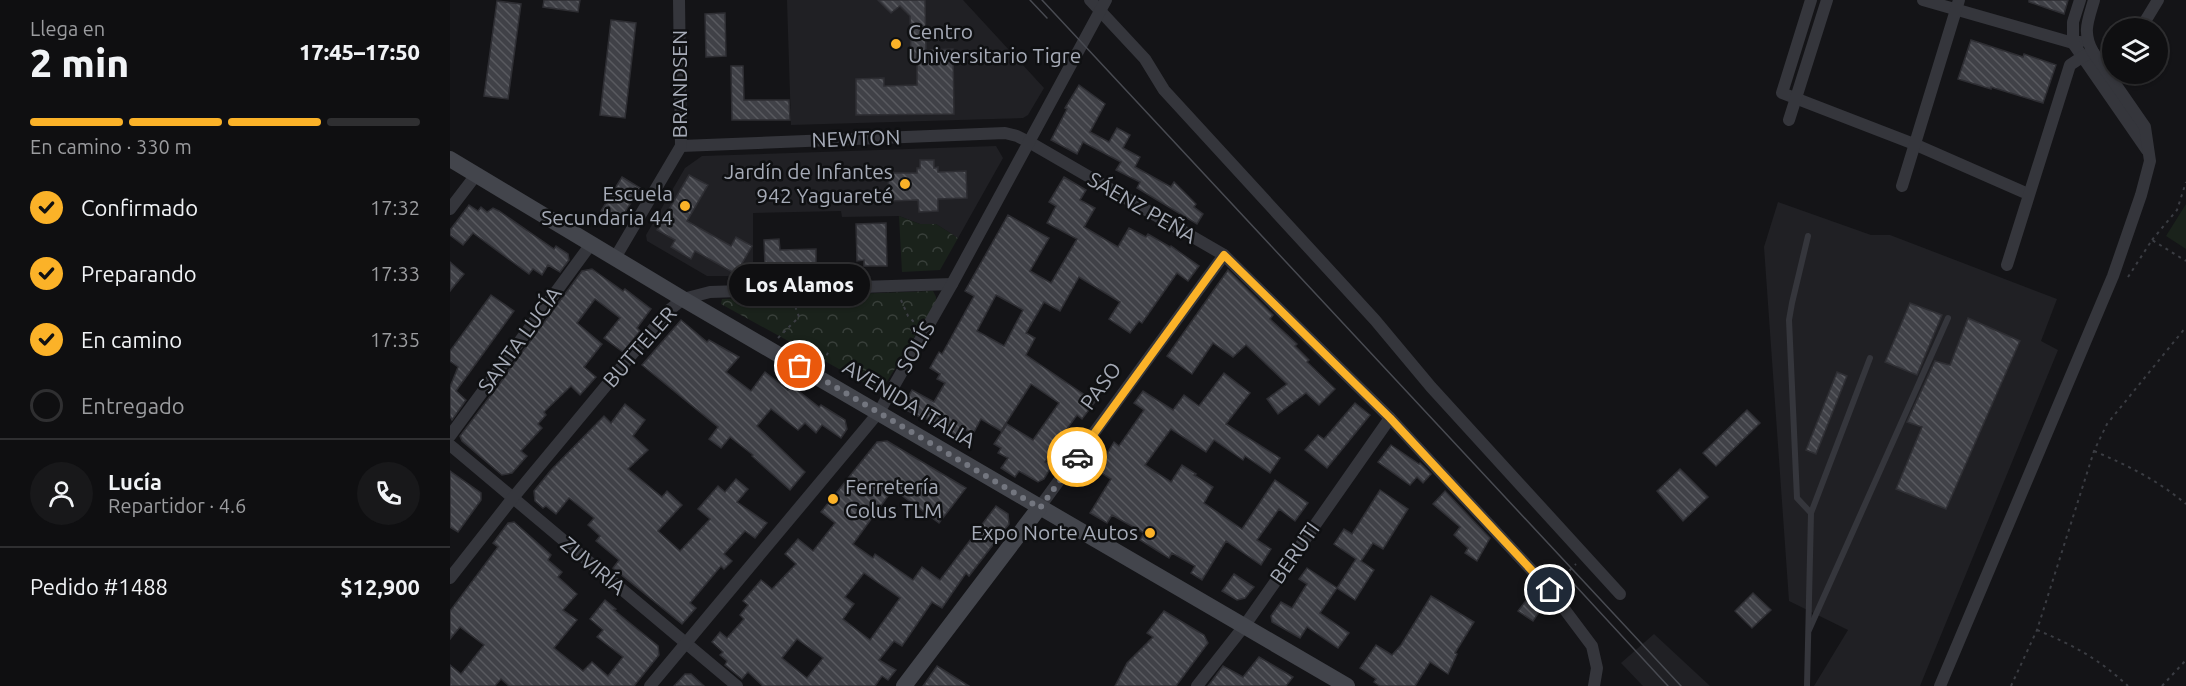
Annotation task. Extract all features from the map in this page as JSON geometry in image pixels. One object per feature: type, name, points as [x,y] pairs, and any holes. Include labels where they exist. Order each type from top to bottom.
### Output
[{"type":"street","name":"BRANDSEN","points":[[615,258],[681,146],[679,0]]},
{"type":"street","points":[[1090,0],[1103,6],[1145,59],[1164,90],[1375,320],[1431,387],[1620,594]]},
{"type":"street","points":[[1811,0],[1782,93],[1914,144],[2028,194]]},
{"type":"street","points":[[1789,120],[1827,0]]},
{"type":"street","points":[[1923,0],[1958,5],[2073,43],[2087,54],[2147,151],[2150,161],[2141,195],[2113,276],[1940,686]]},
{"type":"street","points":[[2073,43],[2073,22],[2080,0]]},
{"type":"street","points":[[2087,54],[2087,25],[2094,0]]},
{"type":"street","points":[[2146,18],[2158,0]]},
{"type":"street","points":[[1902,186],[1958,5]]},
{"type":"street","name":"SOLÍS","points":[[650,686],[879,412],[952,284],[1103,6]]},
{"type":"street","points":[[2073,43],[2086,40]]},
{"type":"street","points":[[2007,265],[2070,65],[2087,54]]},
{"type":"street","name":"NEWTON","points":[[681,146],[1005,133],[1029,142]]},
{"type":"street","name":"SÁENZ PEÑA","points":[[1029,142],[1224,255],[1390,418],[1550,590],[1592,645],[1597,668],[1594,686]]},
{"type":"street","name":"AVENIDA ITALIA","points":[[450,159],[683,299],[1347,686]]},
{"type":"street","points":[[450,209],[476,175]]},
{"type":"street","name":"SANTA LUCÍA","points":[[450,436],[591,244]]},
{"type":"street","name":"PASO","points":[[904,686],[1040,508],[1224,255]]},
{"type":"street","name":"BUTTELER","points":[[450,578],[512,499],[668,311],[683,299],[710,292],[952,284]]},
{"type":"street","name":"BERUTI","points":[[1197,686],[1245,626],[1390,418]]},
{"type":"street","name":"ZUVIRÍA","points":[[450,445],[737,686]]},
{"type":"lane","points":[[1808,236],[1789,320],[1797,498],[1811,513]]},
{"type":"lane","points":[[1807,635],[1948,318]]},
{"type":"lane","points":[[1807,686],[1811,513],[1870,358]]},
{"type":"path","points":[[2152,240],[2177,210],[2186,182]]},
{"type":"path","points":[[898,286],[902,305],[908,316],[924,333]]},
{"type":"path","points":[[767,347],[799,318],[798,310],[788,290]]},
{"type":"path","points":[[2012,686],[2037,630],[2094,451],[2107,424],[2186,327]]},
{"type":"path","points":[[2094,451],[2139,470],[2186,504]]},
{"type":"path","points":[[1550,590],[1571,568],[1586,558]]},
{"type":"path","points":[[2037,630],[2067,642],[2106,666],[2128,686]]},
{"type":"path","points":[[2162,686],[2186,660]]},
{"type":"shaded area","name":"Centro Universitario Tigre","points":[[787,0],[963,0],[1044,88],[1028,115],[1023,118],[791,125]]},
{"type":"shaded area","points":[[996,146],[1003,158],[958,238],[936,224],[920,224],[899,216],[842,217],[841,211],[753,213],[753,276],[707,276],[647,241],[646,235],[685,168],[702,156]]},
{"type":"shaded area","points":[[1778,202],[1871,235],[1890,235],[2057,299],[2041,341],[2058,350],[1920,686],[1814,686],[1848,630],[1789,601],[1764,247]]},
{"type":"shaded area","points":[[1654,634],[1710,686],[1643,686],[1621,663]]},
{"type":"green space","points":[[2186,204],[2186,249],[2166,236]]},
{"type":"green space","points":[[899,216],[920,224],[936,224],[958,238],[940,270],[902,272]]},
{"type":"green space","points":[[933,291],[936,302],[879,391],[721,304],[722,299]]},
{"type":"building","points":[[544,0],[580,0],[578,12],[543,7]]},
{"type":"building","points":[[878,0],[925,0],[926,50],[953,49],[954,114],[856,115],[856,79],[884,78],[884,86],[917,85],[917,59],[911,59],[910,16],[900,6],[891,13]]},
{"type":"building","points":[[2029,0],[2068,0],[2064,14],[2029,2]]},
{"type":"building","points":[[497,1],[521,4],[508,99],[484,96]]},
{"type":"building","points":[[725,13],[726,56],[706,57],[705,14]]},
{"type":"building","points":[[611,20],[636,23],[625,118],[600,115]]},
{"type":"building","points":[[1971,40],[2056,65],[2043,103],[1958,79]]},
{"type":"building","points":[[731,66],[743,66],[744,100],[789,100],[790,120],[732,120]]},
{"type":"building","points":[[1079,85],[1105,104],[1090,132],[1109,142],[1117,128],[1130,135],[1123,148],[1140,157],[1135,167],[1171,187],[1174,182],[1196,204],[1194,207],[1203,214],[1197,224],[1137,188],[1140,182],[1116,170],[1121,162],[1083,142],[1077,154],[1051,140],[1067,109],[1065,108]]},
{"type":"building","points":[[920,160],[934,160],[934,168],[938,167],[938,172],[966,171],[967,198],[938,199],[938,211],[919,212],[918,200],[889,201],[888,173],[917,173]]},
{"type":"building","points":[[689,175],[708,185],[687,221],[731,246],[736,237],[752,246],[736,274],[695,251],[691,259],[671,247],[675,240],[657,230]]},
{"type":"building","points":[[622,177],[640,188],[619,222],[601,211]]},
{"type":"building","points":[[1064,177],[1086,190],[1080,200],[1095,208],[1084,227],[1118,247],[1129,228],[1146,237],[1148,234],[1171,246],[1199,266],[1188,281],[1177,273],[1142,323],[1139,321],[1130,333],[1109,319],[1120,302],[1079,277],[1060,311],[1044,302],[1026,333],[1035,338],[1026,355],[1095,402],[1082,419],[1077,415],[1064,433],[1066,434],[1045,462],[1052,466],[1044,479],[1038,482],[1019,471],[1015,477],[1001,468],[1008,458],[998,453],[1001,448],[994,444],[1007,424],[1033,440],[1059,403],[1031,384],[1001,431],[981,419],[973,434],[960,427],[956,435],[902,408],[912,390],[934,402],[945,383],[937,379],[940,374],[930,368],[939,352],[942,354],[974,296],[965,291],[1008,215],[1049,238],[1030,271],[1051,283],[1077,239],[1047,223],[1056,206],[1049,202]],"holes":[[[996,295],[1023,310],[1004,346],[977,331]]]},
{"type":"building","points":[[469,205],[478,211],[481,207],[487,212],[493,208],[499,211],[554,249],[556,246],[568,254],[569,260],[560,272],[548,265],[542,275],[533,269],[529,274],[473,233],[463,245],[450,235],[450,230]]},
{"type":"building","points":[[886,223],[887,266],[864,266],[864,260],[857,261],[856,224]]},
{"type":"building","points":[[779,239],[780,250],[816,249],[816,271],[774,272],[774,265],[765,266],[764,240]]},
{"type":"building","points":[[450,262],[464,274],[450,291]]},
{"type":"building","points":[[592,269],[623,291],[625,289],[651,309],[637,328],[640,331],[623,352],[604,338],[620,318],[595,299],[577,323],[602,344],[584,367],[596,377],[580,395],[571,386],[544,412],[546,415],[538,424],[542,428],[521,451],[527,456],[512,473],[502,475],[462,441],[460,436],[582,271]]},
{"type":"building","points":[[1228,270],[1273,315],[1270,319],[1297,344],[1295,346],[1309,360],[1307,362],[1335,389],[1319,405],[1306,393],[1278,414],[1267,399],[1287,384],[1246,345],[1233,357],[1213,343],[1192,374],[1167,356]]},
{"type":"building","points":[[491,295],[514,311],[456,391],[466,400],[452,420],[450,387],[458,367],[450,361],[450,351]]},
{"type":"building","points":[[1910,303],[1942,315],[1917,375],[1885,362]]},
{"type":"building","points":[[1968,318],[2020,341],[1946,509],[1896,489],[1922,427],[1907,422],[1935,361],[1950,365]]},
{"type":"building","points":[[681,320],[707,342],[709,340],[739,357],[726,372],[751,391],[765,372],[788,390],[792,386],[819,407],[821,405],[845,420],[847,429],[841,438],[822,425],[816,433],[805,423],[798,430],[771,409],[757,426],[805,472],[790,490],[730,437],[721,448],[709,439],[718,427],[642,365]]},
{"type":"building","points":[[1837,372],[1847,376],[1816,454],[1806,450]]},
{"type":"building","points":[[1224,373],[1250,393],[1226,424],[1280,458],[1270,473],[1245,456],[1243,460],[1214,440],[1206,452],[1171,429],[1145,465],[1171,482],[1182,465],[1196,474],[1194,475],[1213,487],[1204,503],[1242,529],[1275,480],[1308,503],[1295,521],[1279,509],[1257,540],[1271,549],[1261,565],[1226,541],[1202,580],[1191,573],[1195,566],[1172,553],[1169,558],[1140,540],[1144,533],[1112,515],[1107,523],[1090,513],[1111,479],[1097,470],[1114,442],[1119,446],[1144,410],[1134,403],[1143,391],[1173,410],[1184,395],[1199,406]]},
{"type":"building","points":[[1355,403],[1370,415],[1327,468],[1305,450],[1318,435],[1324,439]]},
{"type":"building","points":[[625,404],[645,420],[633,436],[648,450],[628,469],[662,497],[667,491],[682,505],[658,531],[680,551],[710,519],[698,509],[718,486],[725,492],[736,479],[748,489],[737,502],[767,523],[755,538],[745,531],[724,554],[732,561],[724,569],[721,566],[690,603],[696,608],[682,624],[613,568],[619,560],[596,541],[600,536],[588,525],[594,518],[569,498],[556,514],[535,501],[534,491],[551,470],[604,416],[611,423]]},
{"type":"building","points":[[1747,410],[1760,423],[1716,466],[1703,453]]},
{"type":"building","points":[[887,441],[966,488],[939,523],[893,489],[853,544],[873,558],[875,554],[913,580],[922,567],[940,580],[996,506],[1008,514],[1009,524],[969,576],[966,573],[942,608],[932,602],[902,646],[894,641],[879,660],[896,670],[888,680],[882,676],[875,686],[763,686],[748,672],[742,679],[725,665],[727,661],[720,655],[723,652],[712,642],[720,632],[727,638],[744,619],[740,615],[748,605],[743,601],[761,580],[772,589],[796,564],[785,554],[798,539],[813,551],[835,523],[821,512],[877,442]],"holes":[[[864,573],[900,598],[870,640],[843,619],[854,604],[845,597]],[[797,639],[823,658],[807,678],[782,658]]]},
{"type":"building","points":[[1391,445],[1420,463],[1431,474],[1423,483],[1417,477],[1410,485],[1378,462]]},
{"type":"building","points":[[1680,469],[1708,497],[1683,521],[1657,491]]},
{"type":"building","points":[[450,471],[481,493],[481,500],[458,532],[450,527]]},
{"type":"building","points":[[1380,490],[1408,509],[1383,549],[1373,543],[1361,561],[1374,570],[1355,600],[1337,588],[1356,559],[1334,544],[1344,529],[1352,534]]},
{"type":"building","points":[[1445,491],[1490,538],[1477,561],[1465,553],[1468,548],[1454,535],[1460,527],[1433,504]]},
{"type":"building","points":[[514,522],[551,555],[548,560],[562,572],[558,577],[577,594],[563,610],[577,620],[554,648],[583,671],[592,662],[608,676],[623,657],[597,637],[603,630],[590,619],[605,600],[658,646],[659,655],[634,686],[509,686],[501,679],[495,686],[450,686],[450,665],[461,674],[484,645],[460,627],[450,639],[450,611],[498,547],[493,543],[508,523]]},
{"type":"building","points":[[1307,568],[1337,588],[1320,613],[1349,633],[1338,648],[1307,627],[1300,638],[1272,622],[1271,616],[1281,602],[1292,608],[1307,584],[1299,579]]},
{"type":"building","points":[[1234,574],[1254,587],[1245,598],[1237,600],[1222,591]]},
{"type":"building","points":[[1753,593],[1771,610],[1752,628],[1735,611]]},
{"type":"building","points":[[1431,596],[1474,622],[1455,653],[1457,654],[1448,674],[1430,662],[1415,686],[1380,686],[1374,682],[1376,679],[1360,668],[1376,645],[1392,655],[1401,645]]},
{"type":"building","points":[[1528,598],[1542,608],[1533,621],[1518,611]]},
{"type":"building","points":[[1164,611],[1204,635],[1208,643],[1176,686],[1115,686],[1127,663],[1153,637],[1147,633]]},
{"type":"building","points":[[1259,657],[1293,677],[1286,686],[1208,686],[1223,666],[1243,677]]},
{"type":"building","points":[[937,666],[969,686],[923,686]]},
{"type":"building","points":[[685,674],[691,674],[704,686],[674,686]]},
{"type":"tram line","points":[[1030,0],[1047,18]]},
{"type":"tram line","points":[[1042,0],[1681,686]]},
{"type":"tram line","points":[[1573,583],[1668,686]]},
{"type":"way so far","points":[[800,366],[1040,508],[1077,457]]},
{"type":"place","name":"Centro Universitario Tigre","points":[[896,44]]},
{"type":"place","name":"Jardín de Infantes 942 Yaguareté","points":[[905,184]]},
{"type":"place","name":"Escuela Secundaria 44","points":[[685,206]]},
{"type":"place","name":"Los Alamos","points":[[800,366]]},
{"type":"place","name":"Ferretería Colus TLM","points":[[833,499]]},
{"type":"place","name":"Expo Norte Autos","points":[[1150,533]]},
{"type":"route","points":[[1077,457],[1224,255],[1390,418],[1550,590]]}]
